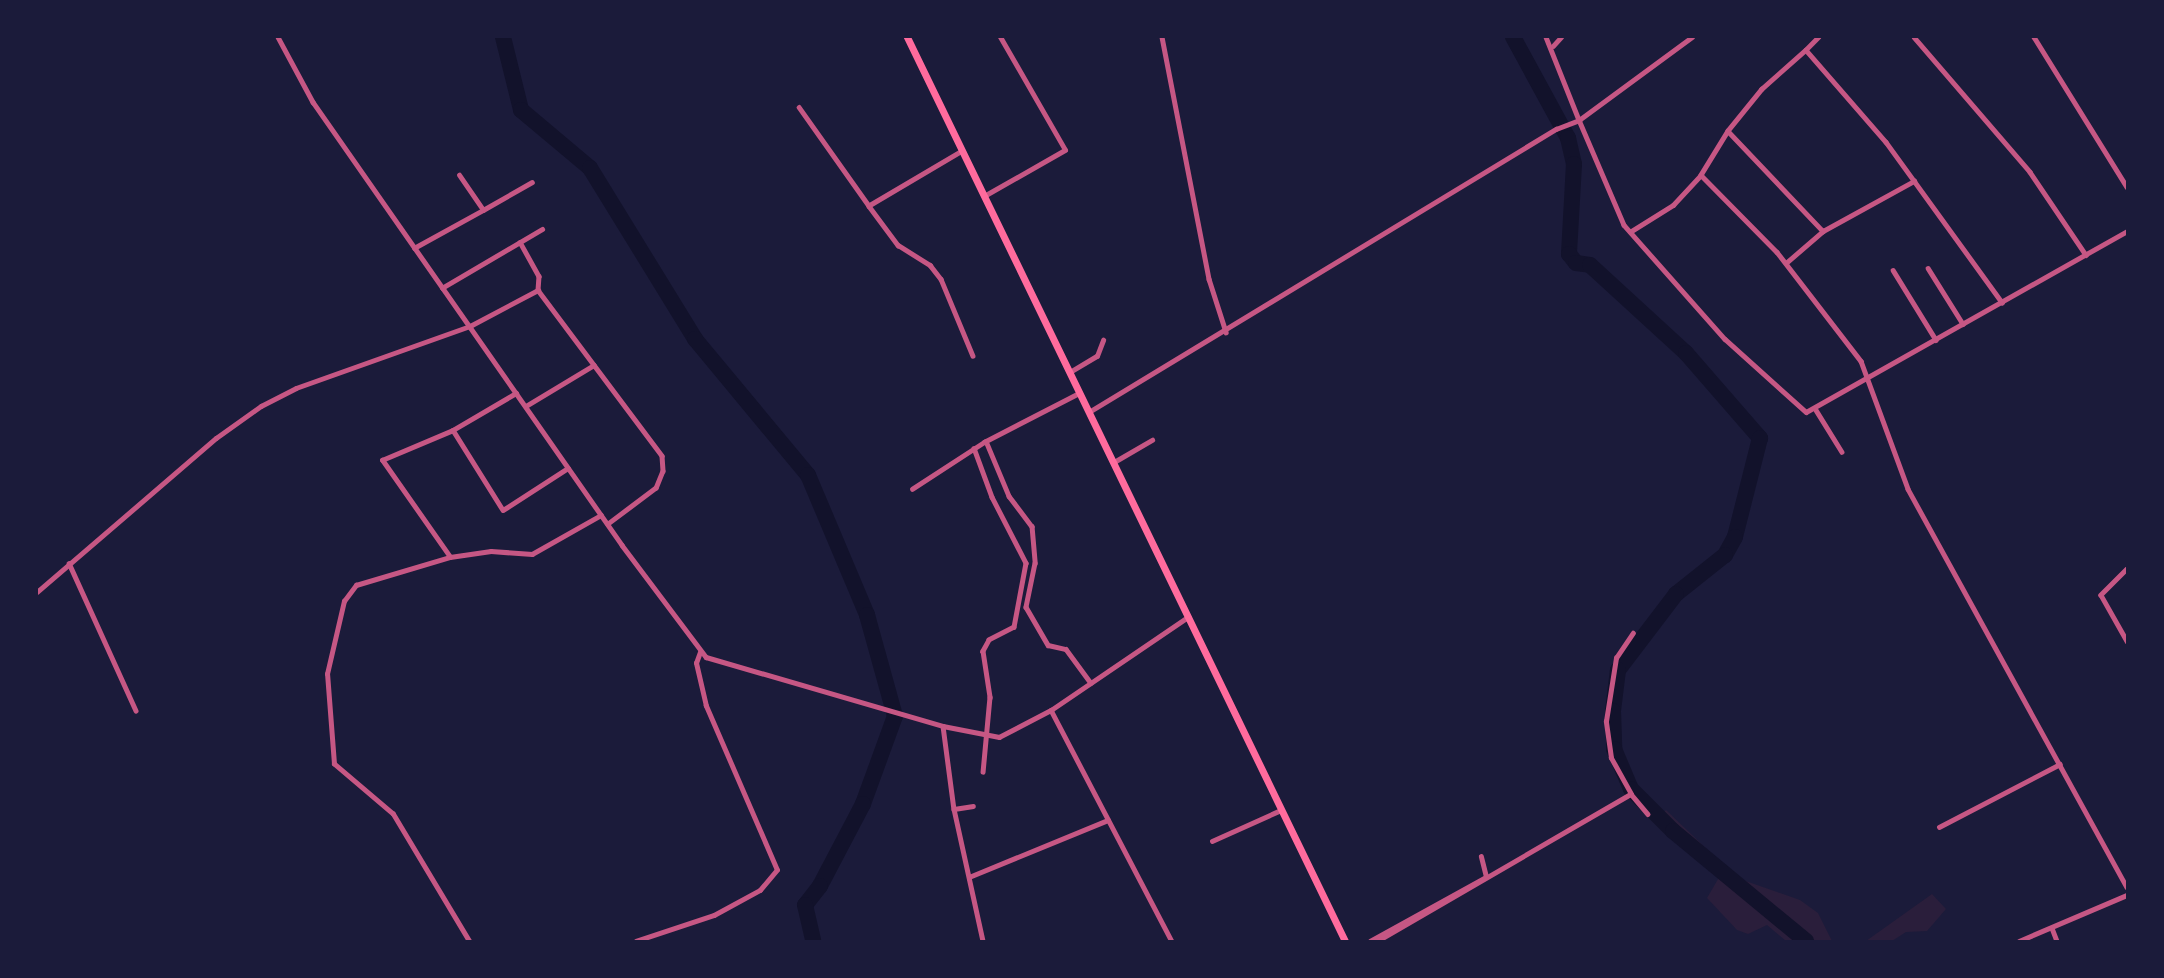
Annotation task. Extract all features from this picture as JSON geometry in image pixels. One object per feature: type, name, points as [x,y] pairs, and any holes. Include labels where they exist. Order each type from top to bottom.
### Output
[{"type":"main road","points":[[907,37],[1345,941]]},
{"type":"street","points":[[278,37],[313,102],[601,515],[700,652],[943,726],[995,737],[1006,736],[1051,710],[1189,617]]},
{"type":"street","points":[[984,196],[1065,149],[1000,37]]},
{"type":"street","points":[[1162,37],[1209,279],[1226,332]]},
{"type":"street","points":[[1546,37],[1553,46],[1579,120],[1630,232],[1725,339],[1790,402],[1805,412],[1816,410],[2127,231]]},
{"type":"street","points":[[1553,46],[1561,37]]},
{"type":"street","points":[[1089,412],[1226,332],[1556,129],[1579,120],[1692,37]]},
{"type":"street","points":[[1630,232],[1673,205],[1701,175],[1728,131],[1762,89],[1819,37]]},
{"type":"street","points":[[1914,37],[2030,172],[2086,255]]},
{"type":"street","points":[[2034,37],[2127,187]]},
{"type":"street","points":[[1806,50],[1914,181],[2002,303]]},
{"type":"street","points":[[799,107],[898,245],[941,278],[973,356]]},
{"type":"street","points":[[1728,131],[1823,230]]},
{"type":"street","points":[[869,206],[962,151]]},
{"type":"street","points":[[459,175],[483,210]]},
{"type":"street","points":[[1701,175],[1786,263],[1869,378],[1903,479],[2127,887]]},
{"type":"street","points":[[1786,263],[1823,230],[1914,181]]},
{"type":"street","points":[[414,248],[532,182]]},
{"type":"street","points":[[442,288],[542,229]]},
{"type":"street","points":[[520,242],[539,276],[538,290],[659,448],[663,461],[656,488],[608,524]]},
{"type":"street","points":[[1928,268],[1963,324]]},
{"type":"street","points":[[1893,270],[1936,340]]},
{"type":"street","points":[[37,592],[216,438],[285,393],[470,326],[538,290]]},
{"type":"street","points":[[1069,372],[1097,356],[1102,341]]},
{"type":"street","points":[[526,406],[594,365]]},
{"type":"street","points":[[450,557],[382,460],[453,430],[516,393]]},
{"type":"street","points":[[912,489],[976,447],[1079,393]]},
{"type":"street","points":[[1816,410],[1842,452]]},
{"type":"street","points":[[453,430],[503,510],[568,468]]},
{"type":"street","points":[[1113,463],[1152,440]]},
{"type":"street","points":[[985,442],[1009,496],[1029,519],[1035,563],[1026,607],[1048,645],[1066,649],[1091,683]]},
{"type":"street","points":[[976,447],[992,497],[1026,563],[1014,627],[989,640],[984,651],[990,697],[984,772]]},
{"type":"street","points":[[469,941],[393,814],[340,771],[333,760],[327,674],[344,601],[356,585],[450,557],[491,551],[532,554],[601,515]]},
{"type":"street","points":[[69,563],[136,711]]},
{"type":"street","points":[[1026,563],[1035,563]]},
{"type":"street","points":[[2127,569],[2101,595],[2127,641]]},
{"type":"street","points":[[1633,633],[1616,658],[1606,721],[1611,758],[1631,794],[1648,814]]},
{"type":"street","points":[[636,941],[714,915],[760,890],[777,870],[706,706],[696,663],[700,652]]},
{"type":"street","points":[[1051,710],[1172,941]]},
{"type":"street","points":[[943,726],[983,941]]},
{"type":"street","points":[[1939,827],[2060,764]]},
{"type":"street","points":[[1377,941],[1631,794]]},
{"type":"street","points":[[957,808],[973,806]]},
{"type":"street","points":[[1212,841],[1282,810]]},
{"type":"street","points":[[969,877],[1108,820]]},
{"type":"street","points":[[1370,941],[1486,877],[1481,857]]},
{"type":"street","points":[[2019,941],[2127,895]]},
{"type":"street","points":[[2052,928],[2057,941]]},
{"type":"shaded area","points":[[1666,810],[1737,878],[1800,900],[1818,913],[1832,941],[1786,941],[1767,925],[1748,934],[1737,930],[1707,898],[1721,874],[1659,818]]},
{"type":"shaded area","points":[[1932,894],[1946,909],[1927,931],[1906,932],[1892,941],[1866,941]]},
{"type":"waterway","points":[[503,37],[521,110],[590,168],[695,339],[808,475],[867,615],[895,716],[863,804],[820,886],[805,905],[813,941]]},
{"type":"waterway","points":[[1513,37],[1568,138],[1574,164],[1569,254],[1576,263],[1590,265],[1686,353],[1760,438],[1735,537],[1725,555],[1676,594],[1618,670],[1613,711],[1614,749],[1631,789],[1673,831],[1806,941]]}]
